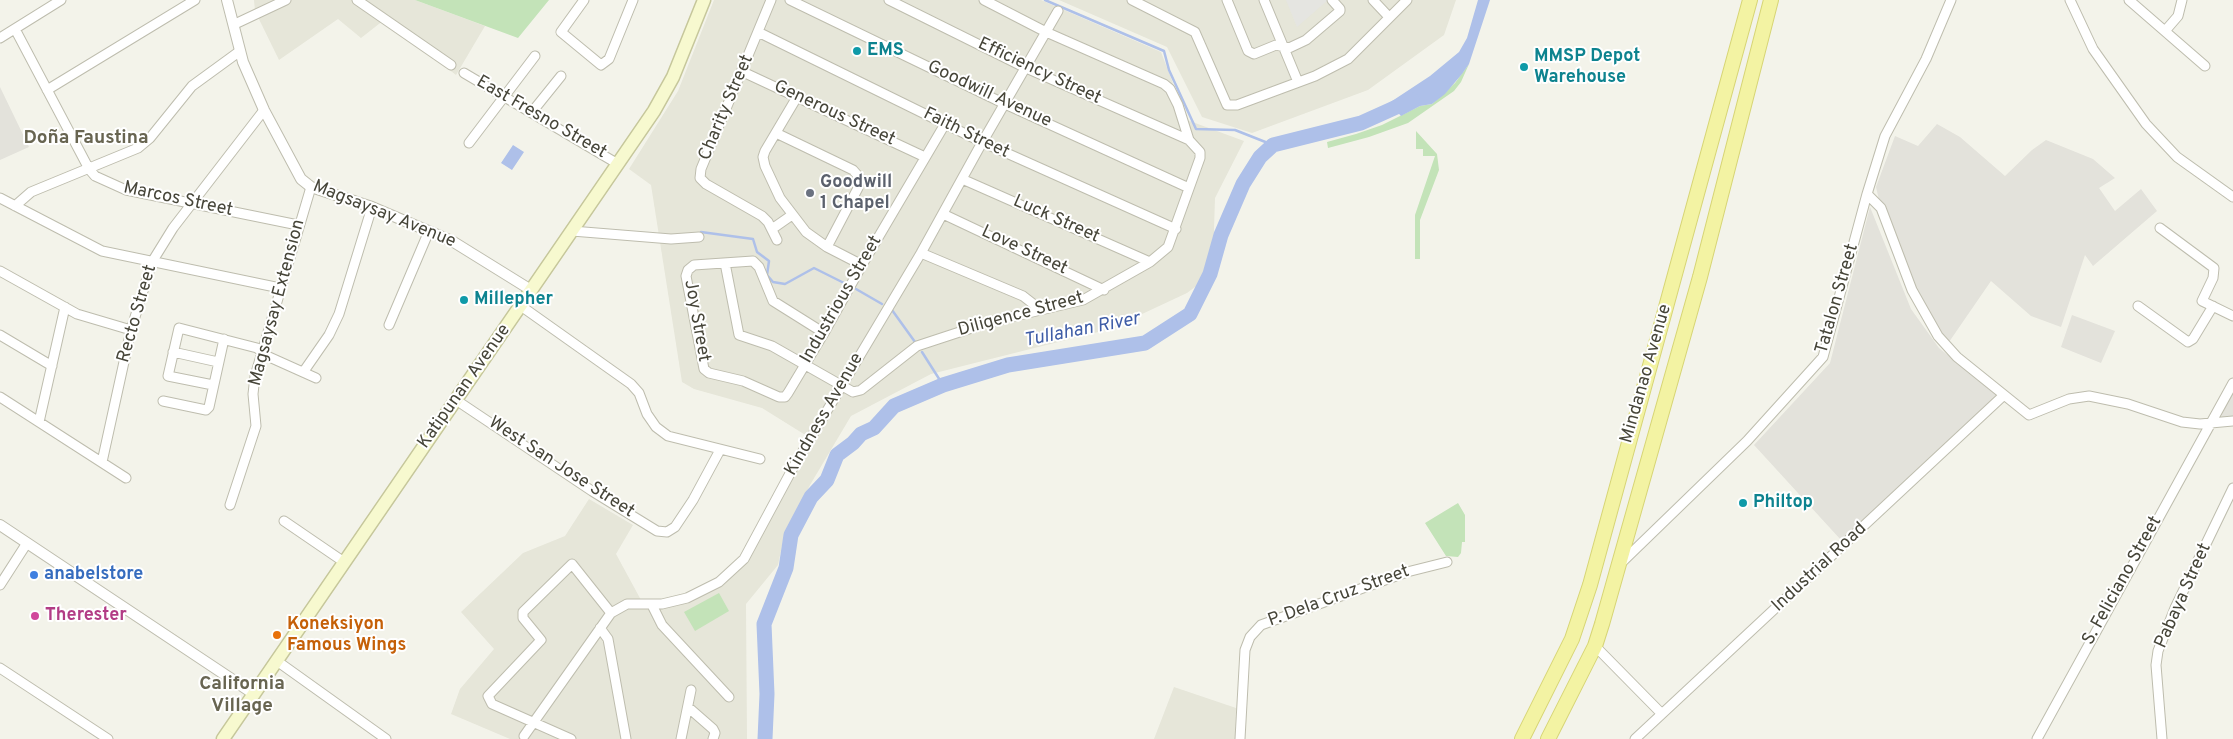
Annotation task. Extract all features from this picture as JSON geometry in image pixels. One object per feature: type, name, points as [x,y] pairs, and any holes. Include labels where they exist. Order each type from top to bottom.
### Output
[{"type":"main road","name":"Katipunan Avenue","points":[[223,739],[654,111],[673,77],[704,0]]},
{"type":"main road","name":"Mindanao Avenue","points":[[1522,739],[1572,639],[1590,585],[1750,0]]},
{"type":"main road","name":"Mindanao Avenue","points":[[1548,739],[1595,646],[1700,277],[1771,0]]},
{"type":"street","points":[[0,38],[61,0]]},
{"type":"street","points":[[47,90],[195,0]]},
{"type":"street","name":"Magsaysay Avenue","points":[[228,0],[240,51],[264,110],[297,173],[310,187],[372,207],[429,231],[471,252],[531,290]]},
{"type":"street","points":[[235,24],[286,0]]},
{"type":"street","points":[[357,0],[451,65]]},
{"type":"street","points":[[584,0],[561,32],[602,65],[609,59],[633,0]]},
{"type":"street","name":"Charity Street","points":[[771,0],[743,72],[701,169],[700,178],[706,184],[762,216],[778,240]]},
{"type":"street","name":"Goodwill Avenue","points":[[790,0],[1005,104],[1189,188]]},
{"type":"street","name":"Efficiency Street","points":[[889,0],[1026,68],[1190,140]]},
{"type":"street","name":"Diligence Street","points":[[725,263],[739,335],[772,346],[850,392],[860,391],[917,346],[929,340],[990,322],[1083,300],[1104,290],[1150,262],[1168,247],[1200,158],[1200,152],[1190,140],[1178,105],[1164,84],[1046,32],[984,0]]},
{"type":"street","points":[[1132,0],[1195,32],[1228,105],[1236,105],[1332,69],[1348,59],[1407,0]]},
{"type":"street","points":[[1227,0],[1248,51],[1254,54],[1276,45],[1289,48],[1306,40],[1340,11],[1332,0]]},
{"type":"street","points":[[1264,0],[1298,82]]},
{"type":"street","points":[[1374,0],[1389,17]]},
{"type":"street","name":"Tatalon Street","points":[[1619,565],[1747,440],[1823,357],[1867,194],[1887,130],[1923,65],[1951,0]]},
{"type":"street","points":[[2070,0],[2093,49],[2146,124],[2178,157],[2233,197]]},
{"type":"street","points":[[2129,0],[2205,66]]},
{"type":"street","points":[[2165,31],[2178,16],[2182,0]]},
{"type":"street","name":"Kindness Avenue","points":[[611,613],[627,604],[670,603],[695,595],[719,582],[739,565],[752,547],[794,466],[921,253],[982,142],[1058,11]]},
{"type":"street","name":"Marcos Street","points":[[15,29],[95,176],[116,187],[298,225]]},
{"type":"street","name":"Faith Street","points":[[758,32],[982,142],[1176,229]]},
{"type":"street","points":[[15,206],[31,192],[131,152],[144,144],[192,86],[240,51]]},
{"type":"street","points":[[469,143],[535,56]]},
{"type":"street","name":"Generous Street","points":[[743,72],[925,157]]},
{"type":"street","name":"East Fresno Street","points":[[464,73],[618,164]]},
{"type":"street","points":[[532,112],[561,76]]},
{"type":"street","points":[[796,97],[763,157],[778,194],[806,232],[827,247],[862,266]]},
{"type":"street","name":"Recto Street","points":[[102,462],[131,330],[152,262],[164,241],[264,110]]},
{"type":"street","name":"Industrious Street","points":[[785,397],[945,124]]},
{"type":"street","points":[[776,133],[853,170],[860,178],[858,188],[827,247]]},
{"type":"street","name":"Luck Street","points":[[962,179],[1150,262]]},
{"type":"street","name":"Magsaysay Extension","points":[[230,505],[256,426],[253,386],[310,187]]},
{"type":"street","points":[[1867,194],[1881,208],[1909,283],[1930,325],[1952,353],[2029,415],[2069,399],[2089,396],[2128,404],[2182,422],[2212,424],[2233,421]]},
{"type":"street","points":[[0,198],[91,247],[107,253],[280,288]]},
{"type":"street","points":[[304,371],[330,335],[339,314],[372,207]]},
{"type":"street","name":"Love Street","points":[[943,214],[1104,290]]},
{"type":"street","points":[[772,229],[792,215]]},
{"type":"street","points":[[2160,228],[2214,268],[2213,278],[2202,301],[2233,316]]},
{"type":"street","points":[[389,325],[429,231]]},
{"type":"street","points":[[572,231],[671,239],[699,237]]},
{"type":"street","points":[[921,253],[1023,296],[1041,310]]},
{"type":"street","name":"Joy Street","points":[[785,397],[779,397],[743,381],[709,373],[702,366],[687,272],[691,266],[748,260],[756,263],[773,301],[824,333]]},
{"type":"street","points":[[0,271],[65,307],[91,319],[131,330]]},
{"type":"street","points":[[521,306],[631,384],[639,393],[647,414],[656,427],[668,436],[760,459]]},
{"type":"street","points":[[2138,306],[2188,342],[2194,339],[2213,306]]},
{"type":"street","points":[[39,422],[65,307]]},
{"type":"street","points":[[213,385],[170,377],[173,352],[179,328],[257,348],[267,356],[316,378]]},
{"type":"street","points":[[0,335],[52,366]]},
{"type":"street","points":[[163,401],[206,410],[209,407],[224,338]]},
{"type":"street","points":[[173,352],[218,362]]},
{"type":"street","name":"S. Feliciano Street","points":[[2036,739],[2212,424],[2233,382]]},
{"type":"street","name":"Industrial Road","points":[[1635,739],[2004,395]]},
{"type":"street","points":[[0,397],[126,478]]},
{"type":"street","name":"West San Jose Street","points":[[456,400],[592,491],[657,531],[667,532],[675,526],[693,500],[720,450]]},
{"type":"street","name":"Pabaya Street","points":[[2162,739],[2156,665],[2158,651],[2172,616],[2233,488]]},
{"type":"street","points":[[284,521],[344,562]]},
{"type":"street","points":[[0,525],[254,694]]},
{"type":"street","points":[[0,586],[27,543]]},
{"type":"street","name":"P. Dela Cruz Street","points":[[1240,739],[1245,650],[1253,632],[1261,625],[1408,572],[1447,562]]},
{"type":"street","points":[[524,736],[532,722],[611,613],[573,563],[524,610],[523,618],[541,640],[489,694],[488,699],[492,704],[532,722],[571,739]]},
{"type":"street","points":[[652,604],[662,625],[730,697]]},
{"type":"street","points":[[600,628],[608,639],[626,739]]},
{"type":"street","points":[[1595,646],[1661,713]]},
{"type":"street","points":[[276,660],[386,739]]},
{"type":"street","points":[[0,668],[108,739]]},
{"type":"street","points":[[682,739],[692,690]]},
{"type":"street","points":[[689,708],[713,729],[715,733],[713,739]]},
{"type":"shaded area","points":[[254,0],[415,0],[485,26],[456,75],[384,20],[361,38],[338,19],[279,60],[255,11]]},
{"type":"shaded area","points":[[714,0],[1041,0],[1161,52],[1187,120],[1244,141],[1215,198],[1214,229],[1216,249],[1203,281],[1187,293],[1110,329],[931,374],[851,416],[810,485],[784,536],[778,565],[746,604],[747,739],[510,739],[451,714],[460,689],[494,649],[461,612],[523,553],[565,536],[589,499],[633,525],[616,554],[641,600],[673,600],[713,583],[735,566],[807,436],[762,408],[694,389],[682,382],[651,185],[629,169],[678,91]]},
{"type":"shaded area","points":[[1059,0],[1456,0],[1444,35],[1368,90],[1252,133],[1202,117],[1167,47]]},
{"type":"shaded area","points":[[1286,0],[1328,0],[1297,27]]},
{"type":"shaded area","points":[[0,87],[29,147],[0,160]]},
{"type":"shaded area","points":[[1937,124],[1960,137],[2005,176],[2032,150],[2046,140],[2093,159],[2115,178],[2099,188],[2115,211],[2141,189],[2157,211],[2093,266],[2085,255],[2061,327],[2031,316],[1991,281],[1949,342],[1925,313],[1882,213],[1876,187],[1895,136],[1918,146]]},
{"type":"shaded area","points":[[1870,207],[1911,309],[1939,348],[1998,396],[1841,540],[1754,445],[1830,363]]},
{"type":"shaded area","points":[[2072,315],[2115,331],[2101,363],[2061,347]]},
{"type":"shaded area","points":[[2233,389],[2233,417],[2223,419],[2221,417]]},
{"type":"shaded area","points":[[1174,687],[1236,708],[1235,739],[1154,739]]},
{"type":"green space","points":[[415,0],[549,0],[518,38]]},
{"type":"green space","points":[[1469,64],[1461,82],[1454,91],[1408,123],[1369,137],[1328,148],[1327,142],[1382,125],[1420,106],[1432,104],[1455,83]]},
{"type":"green space","points":[[1416,131],[1437,154],[1439,170],[1420,220],[1420,259],[1415,259],[1415,215],[1435,156],[1423,156],[1423,149],[1416,149]]},
{"type":"green space","points":[[1458,503],[1465,515],[1465,542],[1462,542],[1461,553],[1458,557],[1446,556],[1425,523]]},
{"type":"green space","points":[[719,593],[729,611],[695,631],[684,612]]},
{"type":"water","points":[[1478,0],[1490,0],[1469,64],[1445,94],[1432,104],[1420,106],[1401,116],[1389,103],[1430,76],[1459,52],[1467,38]]},
{"type":"water","points":[[513,145],[524,152],[512,170],[501,163]]},
{"type":"waterway","points":[[1045,0],[1164,51],[1169,70],[1196,129],[1235,130],[1273,145]]},
{"type":"waterway","name":"Tullahan River","points":[[765,739],[767,694],[764,624],[786,568],[791,535],[811,497],[827,480],[837,455],[853,443],[861,434],[874,428],[894,406],[943,385],[1008,365],[1145,343],[1190,314],[1210,274],[1221,235],[1243,184],[1260,157],[1273,145],[1361,123],[1412,100]]},
{"type":"waterway","points":[[701,232],[753,239],[757,252],[769,261],[767,275],[773,282],[785,284],[814,268],[844,283]]},
{"type":"waterway","points":[[856,289],[882,304]]},
{"type":"waterway","points":[[892,310],[915,342]]},
{"type":"waterway","points":[[922,352],[943,385]]},
{"type":"place","name":"EMS","points":[[857,51]]},
{"type":"place","name":"MMSP Depot Warehouse","points":[[1524,67]]},
{"type":"place","name":"Goodwill 1 Chapel","points":[[810,193]]},
{"type":"place","name":"Millepher","points":[[464,300]]},
{"type":"place","name":"Philtop","points":[[1743,503]]},
{"type":"place","name":"anabelstore","points":[[34,575]]},
{"type":"place","name":"Therester","points":[[35,616]]},
{"type":"place","name":"Koneksiyon Famous Wings","points":[[277,635]]},
{"type":"district","name":"Doña Faustina","points":[[86,139]]},
{"type":"district","name":"California Village","points":[[242,696]]}]
